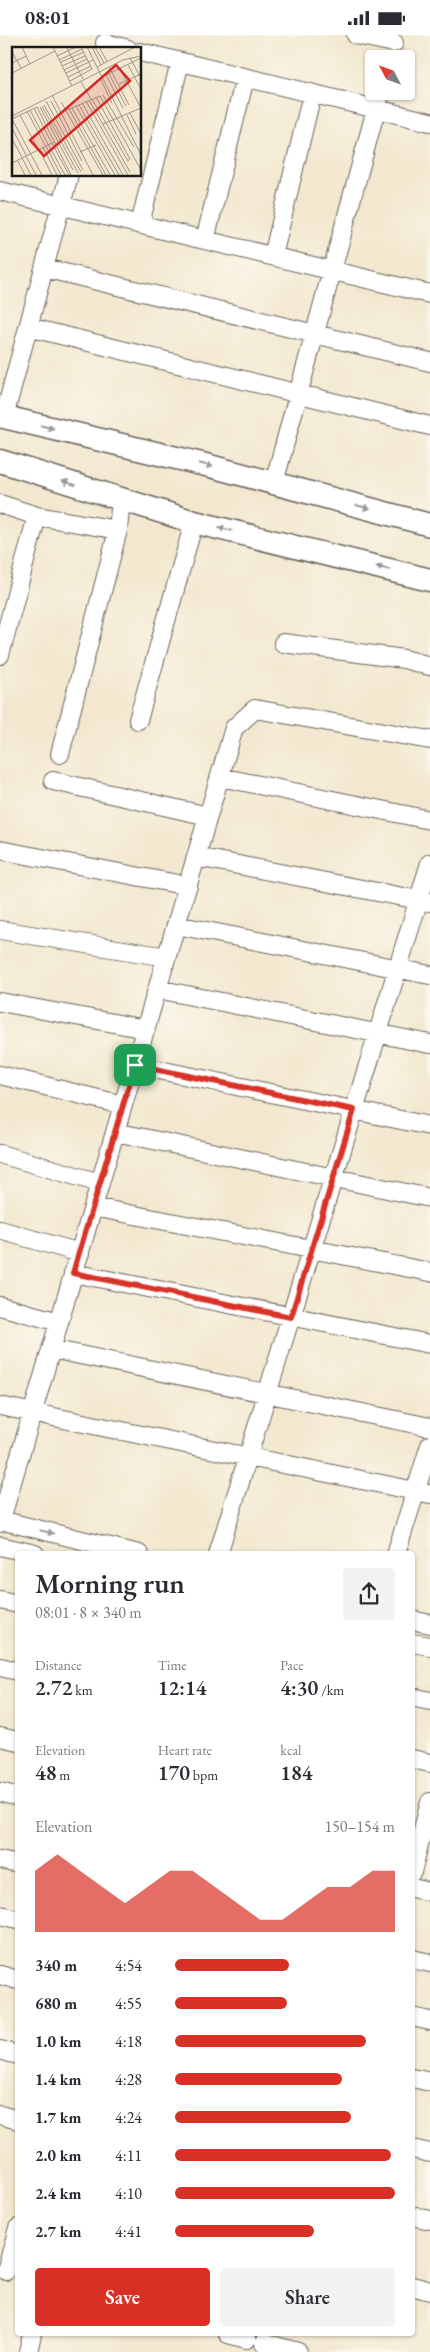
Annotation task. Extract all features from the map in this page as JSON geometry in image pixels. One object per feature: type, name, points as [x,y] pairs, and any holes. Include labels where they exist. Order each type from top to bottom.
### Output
[{"type":"main road","points":[[2,417],[274,483],[430,525]]},
{"type":"main road","points":[[0,461],[194,522],[430,580]]},
{"type":"street","points":[[356,35],[394,46]]},
{"type":"street","points":[[105,42],[121,47]]},
{"type":"street","points":[[141,52],[430,122]]},
{"type":"street","points":[[140,224],[180,62]]},
{"type":"street","points":[[206,240],[245,78]]},
{"type":"street","points":[[273,256],[312,94]]},
{"type":"street","points":[[274,483],[379,100]]},
{"type":"street","points":[[2,417],[69,176]]},
{"type":"street","points":[[0,191],[430,294]]},
{"type":"street","points":[[44,268],[430,362]]},
{"type":"street","points":[[28,327],[430,426]]},
{"type":"street","points":[[60,754],[118,530],[121,499]]},
{"type":"street","points":[[0,504],[37,516],[118,530]]},
{"type":"street","points":[[0,655],[37,516]]},
{"type":"street","points":[[138,720],[194,522]]},
{"type":"street","points":[[283,643],[404,659],[430,665]]},
{"type":"street","points":[[126,1551],[0,1521],[234,728],[255,709],[430,740]]},
{"type":"street","points":[[220,777],[430,820]]},
{"type":"street","points":[[53,781],[208,816]]},
{"type":"street","points":[[0,850],[188,886]]},
{"type":"street","points":[[196,857],[424,901]]},
{"type":"street","points":[[219,1551],[398,968],[424,901],[430,863]]},
{"type":"street","points":[[176,925],[430,975]]},
{"type":"street","points":[[0,930],[167,957]]},
{"type":"street","points":[[157,989],[430,1044]]},
{"type":"street","points":[[0,1002],[146,1029]]},
{"type":"street","points":[[135,1065],[430,1126]]},
{"type":"street","points":[[0,1075],[123,1105]]},
{"type":"street","points":[[115,1132],[430,1198]]},
{"type":"street","points":[[0,1154],[100,1183]]},
{"type":"street","points":[[93,1207],[430,1271]]},
{"type":"street","points":[[0,1230],[80,1253]]},
{"type":"street","points":[[73,1273],[430,1344]]},
{"type":"street","points":[[0,1306],[59,1322]]},
{"type":"street","points":[[51,1349],[430,1427]]},
{"type":"street","points":[[0,1406],[423,1493]]},
{"type":"street","points":[[397,1551],[423,1493],[430,1445]]},
{"type":"street","points":[[0,1545],[23,1551]]},
{"type":"street","points":[[0,1600],[15,1603]]},
{"type":"street","points":[[415,1621],[430,1624]]},
{"type":"street","points":[[415,1644],[430,1646]]},
{"type":"street","points":[[0,1667],[15,1670]]},
{"type":"street","points":[[415,1698],[430,1701]]},
{"type":"street","points":[[0,1737],[15,1740]]},
{"type":"street","points":[[415,1760],[430,1763]]},
{"type":"street","points":[[0,1793],[15,1796]]},
{"type":"street","points":[[415,1858],[430,1802]]},
{"type":"street","points":[[0,1860],[15,1863]]},
{"type":"street","points":[[415,1889],[430,1892]]},
{"type":"street","points":[[0,1915],[15,1918]]},
{"type":"street","points":[[415,1960],[430,1963]]},
{"type":"street","points":[[0,1975],[15,1979]]},
{"type":"street","points":[[415,2018],[430,2021]]},
{"type":"street","points":[[0,2050],[15,2054]]},
{"type":"street","points":[[415,2078],[430,2082]]},
{"type":"street","points":[[0,2115],[15,2119]]},
{"type":"street","points":[[415,2150],[430,2153]]},
{"type":"street","points":[[415,2217],[430,2220]]},
{"type":"street","points":[[8,2272],[15,2241]]},
{"type":"street","points":[[415,2288],[430,2291]]},
{"type":"street","points":[[28,2352],[32,2336]]},
{"type":"street","points":[[235,2336],[298,2352]]},
{"type":"route","points":[[135,1065],[354,1110],[291,1317],[73,1273],[135,1065]]}]
